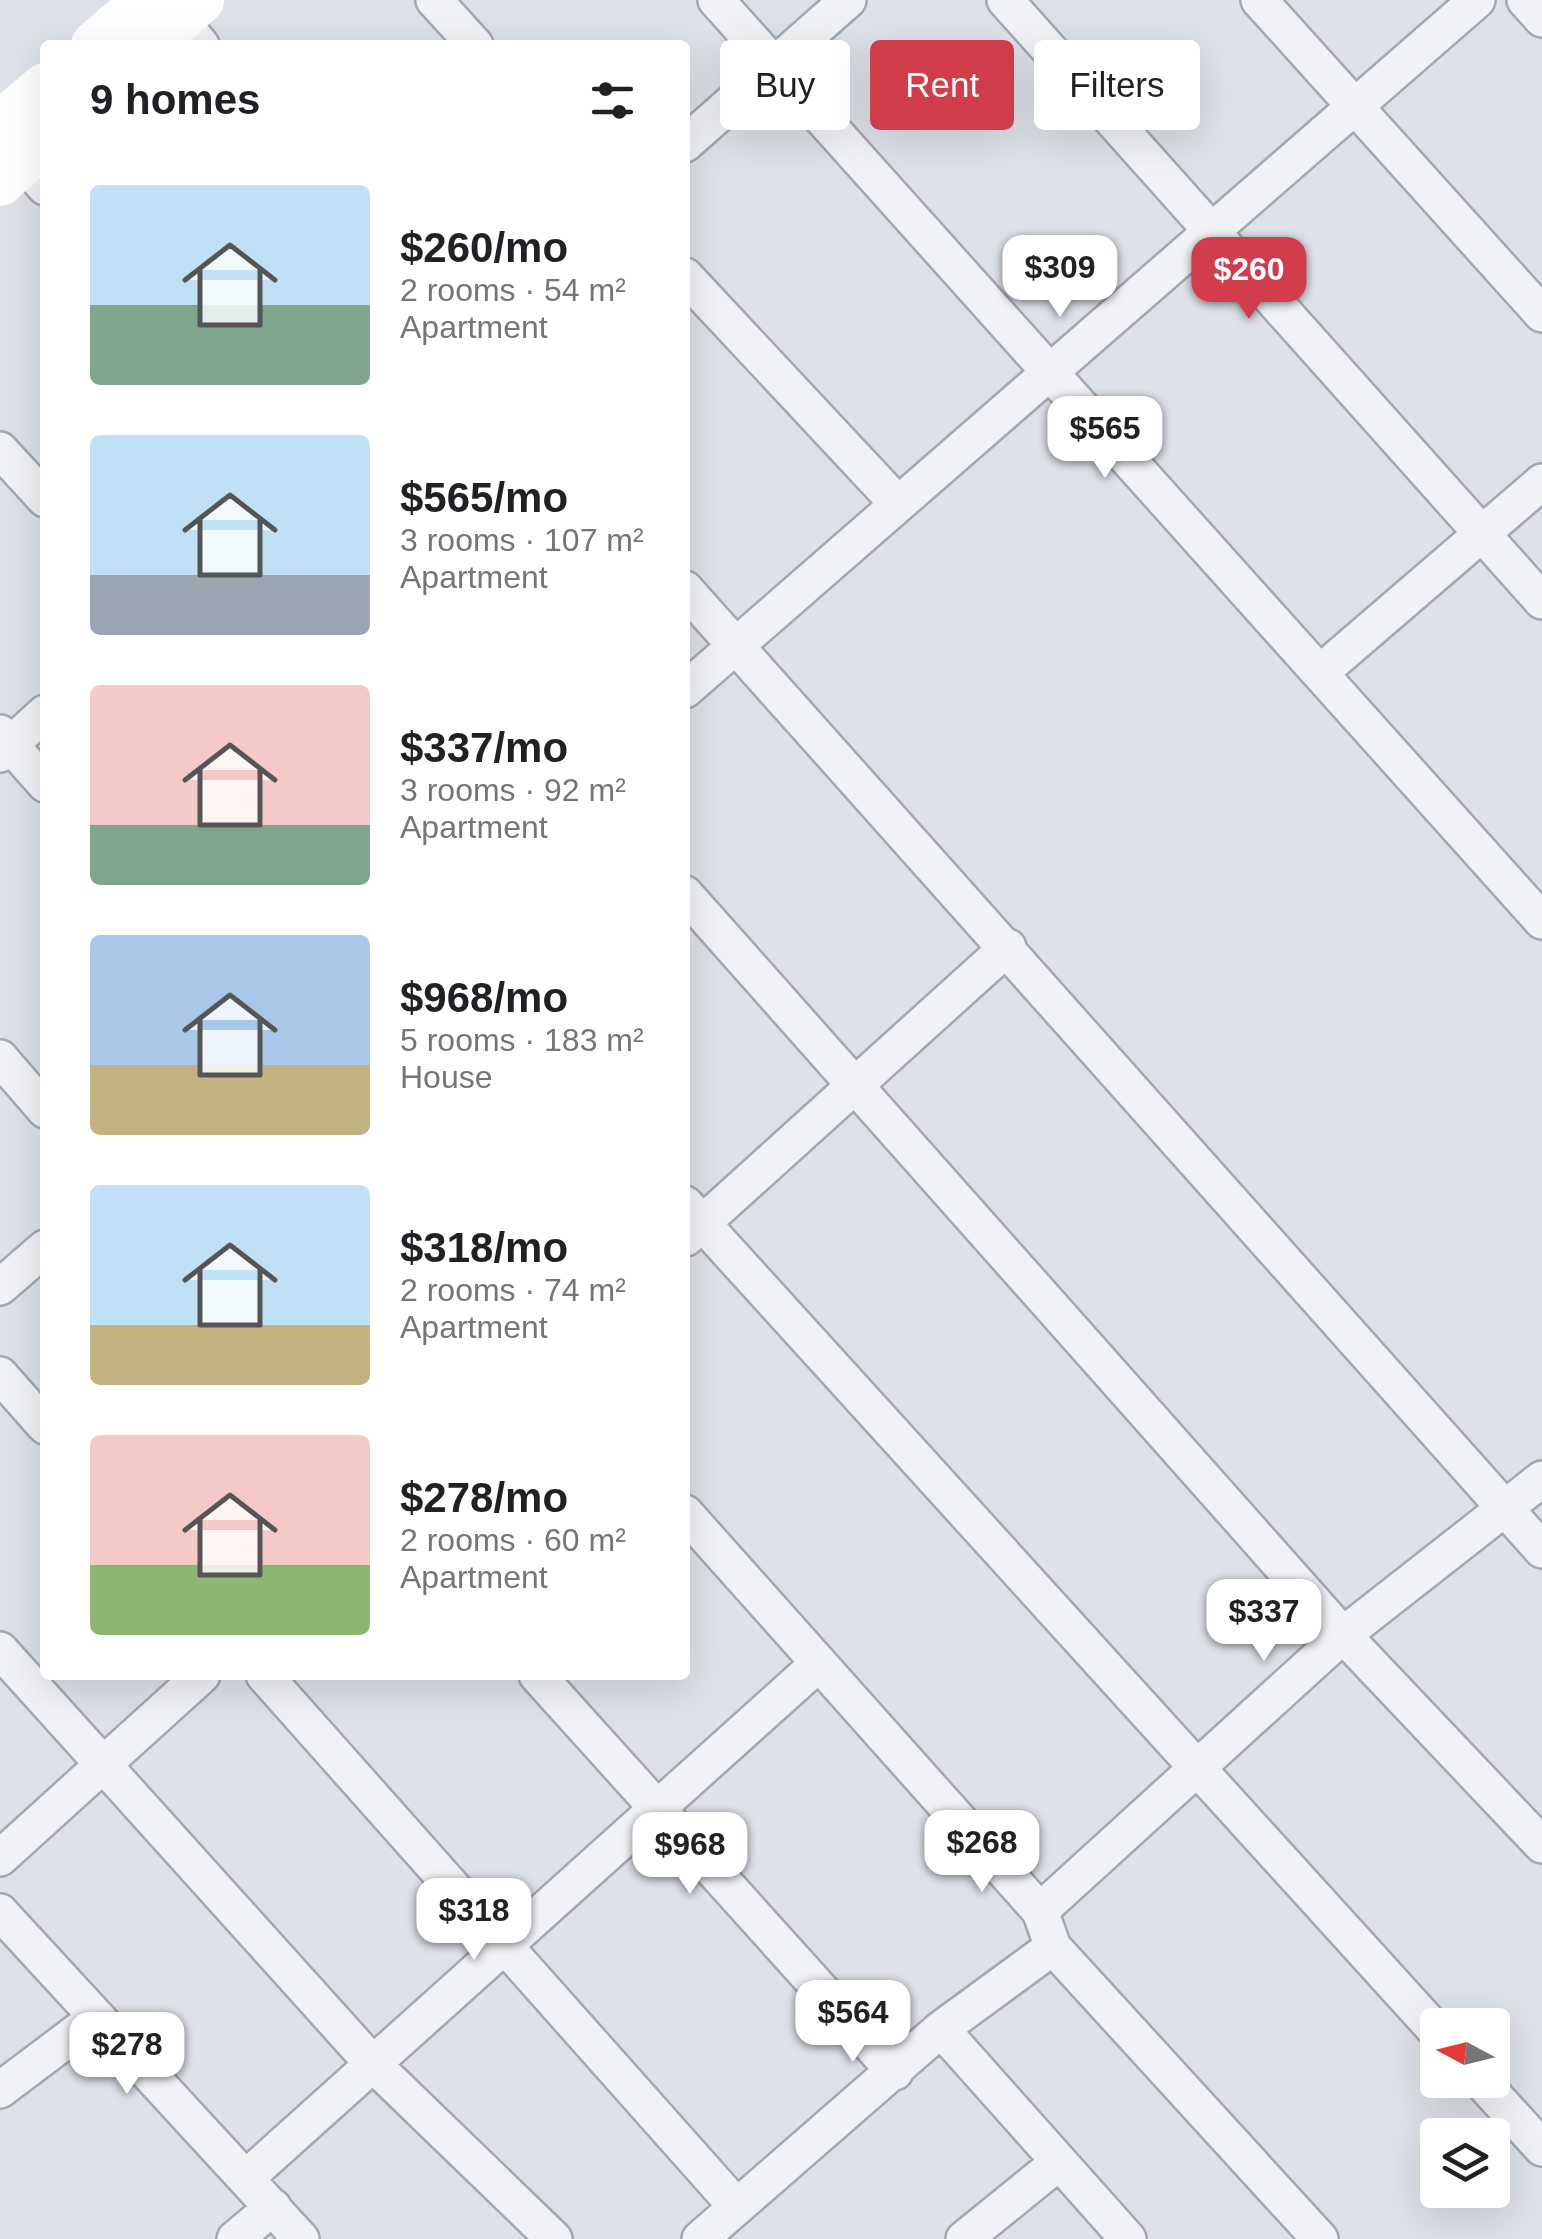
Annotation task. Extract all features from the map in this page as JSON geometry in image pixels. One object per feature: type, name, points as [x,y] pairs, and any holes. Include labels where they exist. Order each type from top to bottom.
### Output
[{"type":"main road","points":[[22,159],[40,103]]},
{"type":"street","points":[[434,0],[470,40]]},
{"type":"street","points":[[716,0],[752,40]]},
{"type":"street","points":[[802,40],[848,0]]},
{"type":"street","points":[[1005,0],[1542,601]]},
{"type":"street","points":[[1259,0],[1542,314]]},
{"type":"street","points":[[690,686],[1478,0]]},
{"type":"street","points":[[1525,0],[1542,19]]},
{"type":"street","points":[[690,140],[720,113]]},
{"type":"street","points":[[832,130],[1542,920]]},
{"type":"street","points":[[690,281],[898,504]]},
{"type":"street","points":[[0,450],[40,494]]},
{"type":"street","points":[[1321,672],[1542,482]]},
{"type":"street","points":[[690,595],[1542,1550]]},
{"type":"street","points":[[40,718],[4,744],[40,779]]},
{"type":"street","points":[[690,899],[1344,1635],[1542,1846]]},
{"type":"street","points":[[1008,947],[857,1083],[691,1222],[1420,2013]]},
{"type":"street","points":[[0,1058],[40,1104]]},
{"type":"street","points":[[0,1286],[40,1252]]},
{"type":"street","points":[[0,1375],[40,1420]]},
{"type":"street","points":[[1040,1911],[1344,1635],[1505,1512],[1542,1478]]},
{"type":"street","points":[[690,1518],[1040,1911],[1052,1947],[1314,2237]]},
{"type":"street","points":[[0,1650],[373,2064],[554,2239]]},
{"type":"street","points":[[246,2178],[818,1664]]},
{"type":"street","points":[[0,1858],[196,1680]]},
{"type":"street","points":[[268,1680],[736,2206]]},
{"type":"street","points":[[541,1680],[895,2072]]},
{"type":"street","points":[[0,1912],[301,2239]]},
{"type":"street","points":[[700,2239],[941,2029],[1052,1947]]},
{"type":"street","points":[[0,2090],[96,2017]]},
{"type":"street","points":[[941,2029],[1128,2239]]},
{"type":"street","points":[[1496,2098],[1542,2148]]},
{"type":"street","points":[[964,2239],[1059,2162]]},
{"type":"street","points":[[235,2239],[273,2207]]}]
